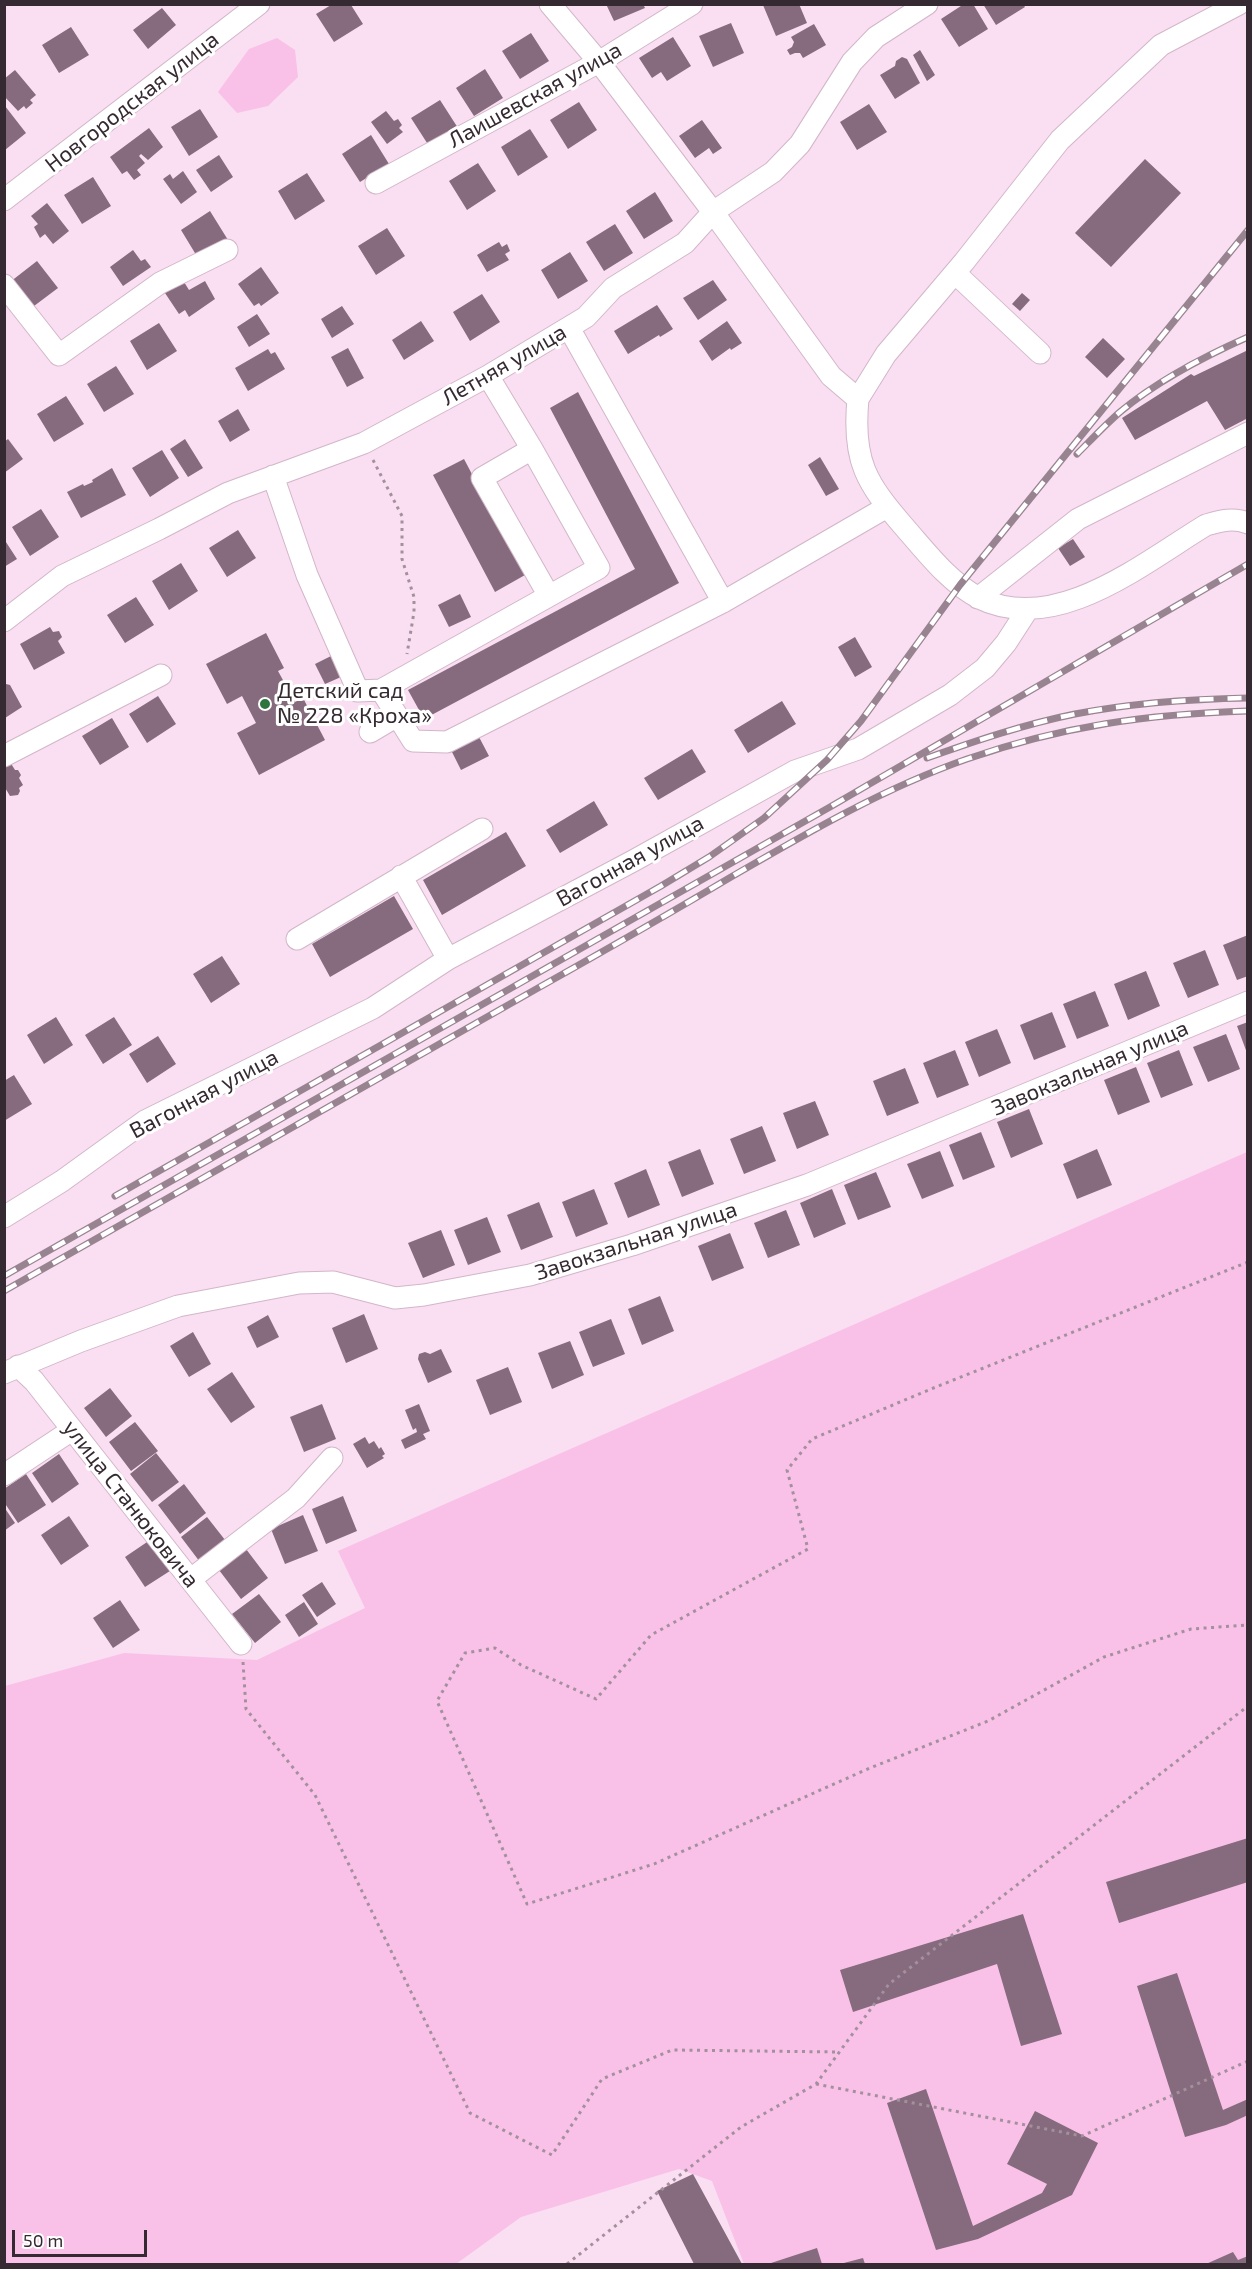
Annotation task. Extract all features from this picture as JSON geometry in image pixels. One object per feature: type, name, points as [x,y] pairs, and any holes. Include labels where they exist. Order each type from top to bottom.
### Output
[{"type":"street","name":"Новгородская улица","points":[[4,200],[259,4]]},
{"type":"street","points":[[550,4],[598,62],[713,212],[831,376],[858,399]]},
{"type":"street","name":"Лаишевская улица","points":[[376,183],[598,62],[692,4]]},
{"type":"street","name":"Летняя улица","points":[[4,621],[62,576],[228,493],[364,443],[488,376],[586,317],[613,288],[685,243],[713,212],[773,172],[800,144],[852,62],[876,38],[927,4]]},
{"type":"street","points":[[1239,4],[1161,45],[1060,140],[955,273],[886,354],[858,399],[855,428],[858,455],[869,480],[887,507],[932,558],[960,585],[978,598],[998,605],[1028,609],[1063,604],[1096,592],[1206,525],[1225,519],[1248,523]]},
{"type":"street","points":[[4,285],[59,355],[160,283],[226,250]]},
{"type":"street","points":[[955,273],[1040,353]]},
{"type":"street","points":[[569,328],[723,602]]},
{"type":"street","points":[[273,476],[307,575],[358,691],[381,690],[599,568],[488,376]]},
{"type":"street","points":[[978,598],[1078,519],[1248,433]]},
{"type":"street","points":[[532,449],[482,478],[549,596]]},
{"type":"street","points":[[381,690],[412,741],[447,742],[723,602],[887,507]]},
{"type":"street","name":"Вагонная улица","points":[[4,1217],[62,1181],[145,1120],[373,1008],[448,959],[633,861],[795,771],[858,749],[950,695],[985,668],[1006,643],[1028,609]]},
{"type":"street","points":[[4,756],[161,675]]},
{"type":"street","points":[[370,732],[397,716]]},
{"type":"street","points":[[297,939],[482,829]]},
{"type":"street","points":[[401,876],[448,959]]},
{"type":"street","name":"Завокзальная улица","points":[[11,1370],[178,1306],[299,1283],[333,1282],[395,1298],[424,1295],[530,1275],[633,1245],[807,1185],[1248,1002]]},
{"type":"street","name":"улица Станюковича","points":[[11,1370],[34,1381],[242,1644]]},
{"type":"street","points":[[4,1475],[72,1430]]},
{"type":"street","points":[[191,1579],[296,1498],[332,1458]]},
{"type":"path","points":[[364,443],[402,516],[402,559],[414,597],[414,612],[407,653],[409,674]]},
{"type":"path","points":[[1248,1262],[812,1439],[787,1470],[808,1549],[651,1635],[596,1699],[521,1665],[495,1648],[465,1653],[437,1701],[527,1904],[654,1864],[870,1768],[988,1721],[1104,1657],[1191,1629],[1248,1625]]},
{"type":"path","points":[[242,1644],[246,1709],[315,1795],[470,2113],[552,2154],[602,2079],[672,2050],[839,2052]]},
{"type":"path","points":[[567,2265],[741,2127],[816,2084],[889,1984],[1248,1706]]},
{"type":"path","points":[[816,2084],[1082,2136],[1248,2061]]},
{"type":"shaded area","points":[[277,38],[295,50],[298,77],[268,106],[237,113],[218,92],[249,49]]},
{"type":"shaded area","points":[[1247,1152],[1247,2264],[744,2264],[712,2181],[679,2169],[521,2217],[456,2264],[5,2264],[5,1686],[124,1653],[257,1660],[365,1608],[338,1551]]},
{"type":"building","points":[[606,4],[643,4],[645,8],[614,21]]},
{"type":"building","points":[[799,4],[807,23],[776,36],[763,5]]},
{"type":"building","points":[[964,4],[973,4],[988,29],[959,47],[941,19]]},
{"type":"building","points":[[983,4],[1023,4],[1025,7],[996,25]]},
{"type":"building","points":[[331,5],[351,5],[363,24],[334,42],[316,14]]},
{"type":"building","points":[[162,8],[176,25],[148,49],[133,30]]},
{"type":"building","points":[[731,23],[744,53],[713,67],[699,36]]},
{"type":"building","points":[[814,24],[826,45],[803,58],[800,53],[790,55],[787,50],[794,42],[791,37]]},
{"type":"building","points":[[71,27],[89,55],[59,73],[42,45]]},
{"type":"building","points":[[531,33],[549,61],[520,79],[502,51]]},
{"type":"building","points":[[673,37],[691,66],[667,81],[661,72],[652,78],[639,58]]},
{"type":"building","points":[[920,50],[935,75],[927,81],[913,55]]},
{"type":"building","points":[[902,57],[907,59],[920,83],[895,99],[880,75],[895,66],[896,61]]},
{"type":"building","points":[[485,69],[503,98],[474,116],[456,88]]},
{"type":"building","points":[[15,70],[36,95],[30,100],[33,103],[26,109],[24,106],[18,111],[4,96],[4,79]]},
{"type":"building","points":[[440,100],[458,128],[429,146],[411,118]]},
{"type":"building","points":[[579,102],[597,130],[568,149],[550,120]]},
{"type":"building","points":[[869,104],[887,132],[857,150],[840,122]]},
{"type":"building","points":[[5,106],[26,133],[5,150]]},
{"type":"building","points":[[200,109],[218,137],[189,156],[171,127]]},
{"type":"building","points":[[386,111],[394,121],[398,119],[402,125],[399,128],[403,132],[387,144],[371,122]]},
{"type":"building","points":[[702,120],[722,148],[713,154],[709,148],[695,158],[679,136]]},
{"type":"building","points":[[149,128],[163,147],[148,160],[141,154],[139,156],[145,163],[137,170],[141,175],[134,180],[127,171],[122,174],[110,157]]},
{"type":"building","points":[[530,129],[548,157],[518,176],[501,147]]},
{"type":"building","points":[[371,135],[389,164],[360,182],[342,154]]},
{"type":"building","points":[[219,155],[233,177],[211,192],[196,170]]},
{"type":"building","points":[[1145,159],[1181,193],[1111,267],[1075,233]]},
{"type":"building","points":[[478,163],[496,191],[467,210],[449,181]]},
{"type":"building","points":[[183,171],[197,192],[181,204],[163,179],[170,174],[173,179]]},
{"type":"building","points":[[307,173],[325,201],[295,220],[278,191]]},
{"type":"building","points":[[93,177],[111,206],[82,224],[64,195]]},
{"type":"building","points":[[655,192],[673,221],[644,239],[626,211]]},
{"type":"building","points":[[47,203],[69,231],[53,244],[45,234],[40,238],[34,227],[38,224],[31,216]]},
{"type":"building","points":[[210,211],[228,240],[198,258],[181,230]]},
{"type":"building","points":[[615,224],[633,253],[604,271],[586,242]]},
{"type":"building","points":[[387,228],[405,256],[376,275],[358,246]]},
{"type":"building","points":[[499,242],[502,247],[507,244],[510,251],[505,254],[509,260],[487,272],[477,255]]},
{"type":"building","points":[[133,250],[141,261],[145,259],[151,267],[123,286],[110,267]]},
{"type":"building","points":[[570,252],[588,281],[558,299],[541,270]]},
{"type":"building","points":[[37,261],[58,288],[30,309],[10,282]]},
{"type":"building","points":[[261,267],[279,293],[261,306],[259,303],[254,306],[238,284]]},
{"type":"building","points":[[713,280],[727,300],[698,320],[683,298]]},
{"type":"building","points":[[205,281],[215,299],[189,317],[185,310],[179,314],[165,293],[184,282],[189,290]]},
{"type":"building","points":[[1022,293],[1030,300],[1020,311],[1012,304]]},
{"type":"building","points":[[482,294],[500,322],[470,341],[453,312]]},
{"type":"building","points":[[657,305],[673,329],[628,354],[614,331]]},
{"type":"building","points":[[342,306],[354,324],[332,338],[321,319]]},
{"type":"building","points":[[257,314],[270,334],[249,347],[237,327]]},
{"type":"building","points":[[421,321],[434,341],[404,360],[392,340]]},
{"type":"building","points":[[727,321],[742,343],[731,350],[730,348],[712,361],[699,341]]},
{"type":"building","points":[[159,323],[177,351],[147,370],[130,341]]},
{"type":"building","points":[[1103,338],[1125,359],[1107,378],[1085,357]]},
{"type":"building","points":[[348,348],[364,378],[347,387],[331,357]]},
{"type":"building","points":[[268,349],[271,354],[275,352],[285,369],[248,391],[235,368]]},
{"type":"building","points":[[1248,350],[1248,418],[1225,430],[1207,401],[1135,440],[1122,418],[1191,374],[1194,376]]},
{"type":"building","points":[[116,366],[134,394],[104,412],[87,384]]},
{"type":"building","points":[[578,392],[679,583],[424,719],[408,690],[635,569],[550,408]]},
{"type":"building","points":[[66,396],[84,424],[54,442],[37,414]]},
{"type":"building","points":[[238,409],[250,430],[230,442],[218,421]]},
{"type":"building","points":[[8,439],[23,459],[4,473],[4,442]]},
{"type":"building","points":[[185,439],[203,468],[188,477],[170,449]]},
{"type":"building","points":[[162,450],[179,478],[150,497],[132,468]]},
{"type":"building","points":[[820,457],[839,489],[826,496],[808,465]]},
{"type":"building","points":[[464,459],[525,575],[495,592],[433,475]]},
{"type":"building","points":[[112,468],[126,495],[81,518],[67,492],[93,482],[92,480]]},
{"type":"building","points":[[41,509],[59,537],[30,556],[12,527]]},
{"type":"building","points":[[238,530],[256,558],[227,577],[209,548]]},
{"type":"building","points":[[4,539],[17,559],[4,567]]},
{"type":"building","points":[[1073,539],[1085,557],[1070,566],[1058,548]]},
{"type":"building","points":[[181,563],[198,591],[169,610],[152,581]]},
{"type":"building","points":[[460,594],[471,617],[449,627],[438,605]]},
{"type":"building","points":[[136,597],[154,625],[125,643],[107,615]]},
{"type":"building","points":[[50,627],[53,632],[59,631],[62,637],[58,641],[65,653],[34,670],[20,644]]},
{"type":"building","points":[[266,633],[284,668],[278,671],[295,702],[303,698],[325,740],[259,775],[237,733],[256,723],[242,696],[227,704],[206,664]]},
{"type":"building","points":[[855,637],[872,667],[855,677],[838,647]]},
{"type":"building","points":[[331,656],[341,677],[325,684],[315,664]]},
{"type":"building","points":[[4,685],[10,685],[22,707],[5,718]]},
{"type":"building","points":[[158,696],[176,724],[147,743],[129,714]]},
{"type":"building","points":[[782,701],[796,724],[748,753],[734,730]]},
{"type":"building","points":[[112,718],[129,747],[100,765],[82,736]]},
{"type":"building","points":[[479,737],[489,756],[461,770],[452,752]]},
{"type":"building","points":[[692,749],[706,772],[658,800],[644,778]]},
{"type":"building","points":[[4,762],[10,762],[21,775],[19,778],[23,785],[19,788],[18,795],[10,796],[4,786]]},
{"type":"building","points":[[594,801],[608,825],[560,853],[546,830]]},
{"type":"building","points":[[506,832],[526,866],[442,915],[423,880]]},
{"type":"building","points":[[394,896],[413,929],[330,977],[312,944]]},
{"type":"building","points":[[1248,935],[1248,976],[1237,980],[1223,945]]},
{"type":"building","points":[[1205,950],[1219,985],[1188,998],[1173,963]]},
{"type":"building","points":[[222,956],[240,984],[211,1003],[193,974]]},
{"type":"building","points":[[1146,971],[1160,1006],[1128,1020],[1114,984]]},
{"type":"building","points":[[1095,991],[1109,1026],[1077,1039],[1063,1004]]},
{"type":"building","points":[[1052,1012],[1066,1047],[1034,1060],[1020,1025]]},
{"type":"building","points":[[56,1017],[73,1045],[44,1064],[27,1035]]},
{"type":"building","points":[[114,1017],[132,1045],[103,1064],[85,1035]]},
{"type":"building","points":[[1248,1022],[1248,1053],[1247,1053],[1237,1026]]},
{"type":"building","points":[[997,1029],[1011,1063],[979,1077],[965,1042]]},
{"type":"building","points":[[1226,1034],[1240,1069],[1208,1082],[1193,1047]]},
{"type":"building","points":[[158,1036],[176,1064],[147,1083],[129,1054]]},
{"type":"building","points":[[955,1050],[969,1085],[937,1098],[923,1063]]},
{"type":"building","points":[[1179,1050],[1193,1085],[1161,1098],[1147,1063]]},
{"type":"building","points":[[1136,1067],[1150,1102],[1118,1115],[1104,1080]]},
{"type":"building","points":[[905,1068],[919,1103],[887,1116],[873,1081]]},
{"type":"building","points":[[14,1075],[32,1104],[4,1121],[4,1081]]},
{"type":"building","points":[[815,1101],[829,1135],[797,1149],[783,1113]]},
{"type":"building","points":[[1029,1109],[1043,1144],[1011,1158],[997,1122]]},
{"type":"building","points":[[762,1126],[776,1161],[744,1174],[730,1139]]},
{"type":"building","points":[[981,1132],[995,1167],[963,1180],[949,1145]]},
{"type":"building","points":[[700,1149],[714,1184],[682,1197],[668,1162]]},
{"type":"building","points":[[1097,1149],[1112,1185],[1077,1199],[1063,1164]]},
{"type":"building","points":[[940,1151],[954,1186],[922,1199],[907,1164]]},
{"type":"building","points":[[646,1169],[660,1205],[628,1218],[614,1183]]},
{"type":"building","points":[[876,1172],[891,1207],[858,1220],[844,1185]]},
{"type":"building","points":[[594,1189],[608,1224],[576,1237],[562,1202]]},
{"type":"building","points":[[832,1189],[846,1224],[814,1238],[800,1203]]},
{"type":"building","points":[[539,1202],[553,1237],[521,1250],[507,1215]]},
{"type":"building","points":[[786,1210],[800,1245],[768,1258],[754,1223]]},
{"type":"building","points":[[487,1217],[501,1252],[468,1265],[454,1230]]},
{"type":"building","points":[[441,1230],[455,1265],[423,1278],[408,1243]]},
{"type":"building","points":[[730,1233],[744,1268],[712,1281],[698,1246]]},
{"type":"building","points":[[660,1296],[674,1331],[642,1345],[628,1309]]},
{"type":"building","points":[[364,1314],[378,1349],[346,1363],[332,1328]]},
{"type":"building","points":[[268,1315],[279,1337],[257,1348],[247,1327]]},
{"type":"building","points":[[611,1319],[625,1354],[593,1367],[579,1332]]},
{"type":"building","points":[[193,1332],[211,1364],[189,1377],[170,1346]]},
{"type":"building","points":[[570,1341],[584,1375],[552,1389],[538,1353]]},
{"type":"building","points":[[441,1349],[452,1372],[428,1383],[418,1359],[419,1354],[425,1352],[430,1354]]},
{"type":"building","points":[[508,1367],[522,1402],[490,1415],[476,1380]]},
{"type":"building","points":[[232,1372],[255,1407],[231,1423],[207,1389]]},
{"type":"building","points":[[110,1388],[132,1416],[106,1437],[84,1408]]},
{"type":"building","points":[[322,1404],[336,1439],[304,1452],[290,1417]]},
{"type":"building","points":[[419,1404],[430,1431],[423,1434],[426,1439],[405,1449],[401,1440],[417,1432],[416,1428],[413,1430],[405,1410]]},
{"type":"building","points":[[135,1422],[158,1451],[131,1471],[109,1442]]},
{"type":"building","points":[[365,1437],[369,1444],[374,1441],[385,1454],[382,1456],[384,1458],[367,1468],[353,1444]]},
{"type":"building","points":[[156,1453],[179,1482],[152,1502],[130,1474]]},
{"type":"building","points":[[59,1454],[79,1484],[52,1503],[32,1473]]},
{"type":"building","points":[[26,1474],[46,1505],[18,1523],[4,1502],[4,1489]]},
{"type":"building","points":[[184,1484],[206,1513],[180,1534],[158,1505]]},
{"type":"building","points":[[343,1496],[357,1531],[326,1544],[312,1509]]},
{"type":"building","points":[[4,1507],[15,1523],[4,1531]]},
{"type":"building","points":[[303,1515],[318,1551],[285,1564],[271,1529]]},
{"type":"building","points":[[69,1516],[89,1546],[61,1565],[41,1535]]},
{"type":"building","points":[[207,1517],[229,1545],[203,1566],[181,1537]]},
{"type":"building","points":[[153,1538],[173,1569],[145,1587],[125,1557]]},
{"type":"building","points":[[246,1549],[268,1578],[241,1599],[219,1570]]},
{"type":"building","points":[[322,1582],[336,1604],[317,1617],[302,1595]]},
{"type":"building","points":[[259,1594],[281,1622],[255,1643],[232,1614]]},
{"type":"building","points":[[120,1600],[140,1630],[113,1648],[93,1618]]},
{"type":"building","points":[[304,1602],[318,1624],[299,1637],[285,1615]]},
{"type":"building","points":[[1248,1838],[1248,1882],[1119,1923],[1106,1882]]},
{"type":"building","points":[[1023,1914],[1062,2034],[1021,2046],[997,1964],[853,2012],[840,1970]]},
{"type":"building","points":[[1177,1973],[1223,2110],[1248,2099],[1248,2115],[1226,2125],[1185,2137],[1137,1986]]},
{"type":"building","points":[[926,2089],[973,2226],[1042,2193],[1047,2184],[1007,2164],[1035,2111],[1098,2143],[1072,2195],[978,2239],[936,2250],[887,2103]]},
{"type":"building","points":[[693,2174],[742,2264],[694,2264],[657,2191]]},
{"type":"building","points":[[817,2248],[822,2264],[768,2264]]},
{"type":"building","points":[[1233,2252],[1238,2260],[1248,2256],[1248,2264],[1206,2264]]},
{"type":"building","points":[[863,2258],[865,2264],[840,2264]]},
{"type":"railway","points":[[115,1196],[661,886],[709,857],[764,818],[827,760],[861,721],[960,585],[1248,230]]},
{"type":"railway","points":[[1077,454],[1103,427],[1149,390],[1197,361],[1248,337]]},
{"type":"railway","points":[[4,1276],[830,807],[1248,564]]},
{"type":"railway","points":[[927,758],[982,739],[1075,714],[1161,702],[1248,698]]},
{"type":"railway","points":[[4,1291],[788,844],[906,783],[967,759],[1071,730],[1175,715],[1248,711]]},
{"type":"place","name":"Детский сад № 228 «Кроха»","points":[[265,704]]}]
